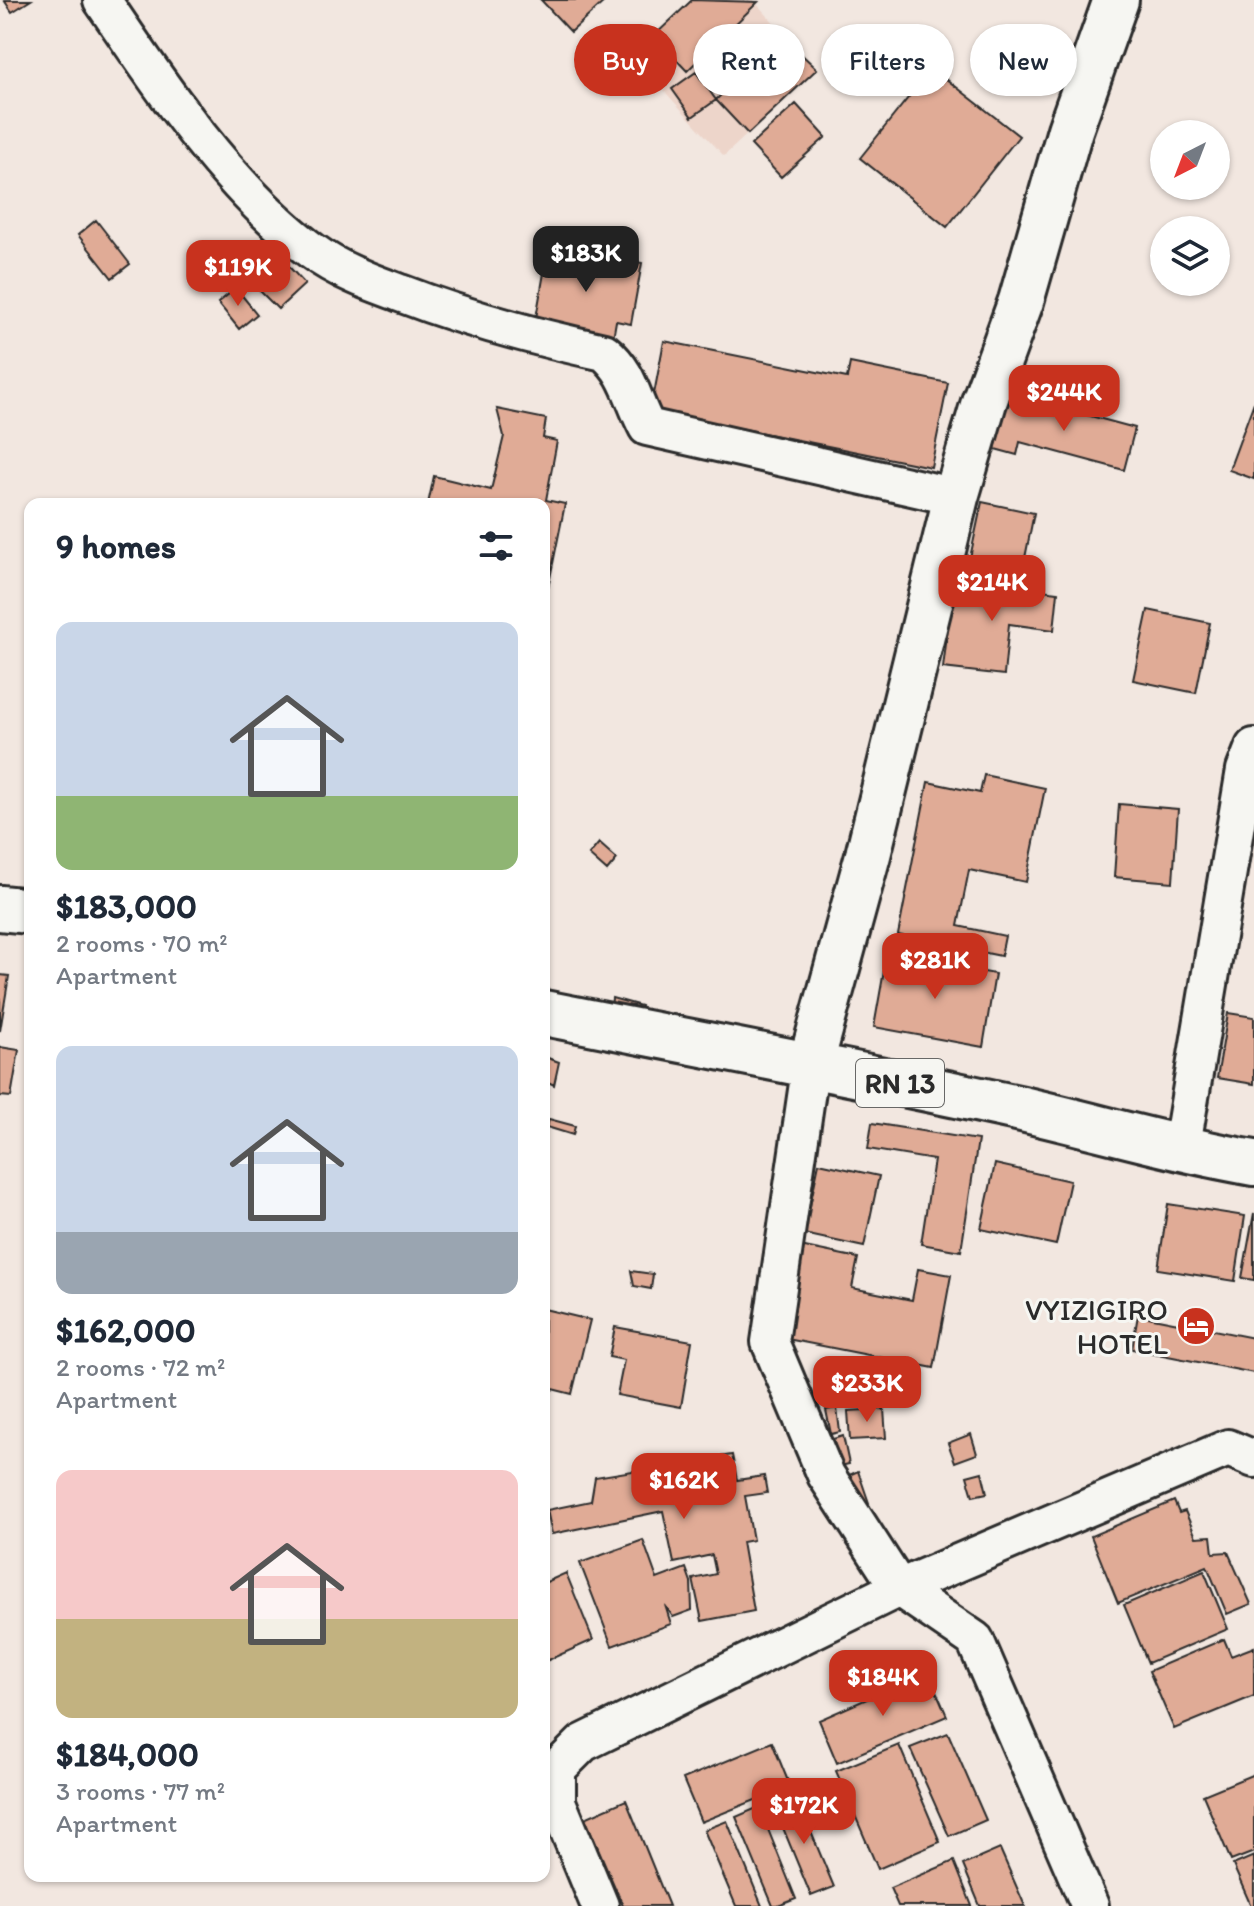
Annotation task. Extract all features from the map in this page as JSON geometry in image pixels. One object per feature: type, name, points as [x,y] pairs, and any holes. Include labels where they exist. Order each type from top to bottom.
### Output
[{"type":"main road","points":[[811,1063],[868,855],[956,497],[1021,301],[1070,130],[1116,0]]},
{"type":"main road","points":[[0,908],[24,910]]},
{"type":"main road","name":"RN 13","points":[[550,1014],[811,1063],[1058,1117],[1181,1151],[1254,1163]]},
{"type":"street","points":[[102,0],[168,98],[265,210],[313,252],[353,275],[460,316],[604,352],[623,368],[631,397],[647,427],[956,497]]},
{"type":"street","points":[[1181,1151],[1245,770],[1254,747]]},
{"type":"street","points":[[811,1063],[770,1342],[826,1475],[899,1588],[975,1640],[1090,1906]]},
{"type":"street","points":[[600,1906],[557,1802],[557,1769],[583,1743],[899,1588],[1228,1448],[1254,1459]]},
{"type":"shaded area","points":[[692,0],[753,0],[775,24],[693,24],[693,96],[788,96],[724,156],[669,96],[677,96],[677,24],[666,24]]},
{"type":"shaded area","points":[[805,56],[817,69],[805,80]]},
{"type":"building","points":[[4,0],[31,0],[12,12]]},
{"type":"building","points":[[541,0],[606,0],[580,24],[574,24],[571,32]]},
{"type":"building","points":[[692,0],[758,2],[735,24],[693,24],[693,65],[687,71],[677,60],[677,24],[667,24]]},
{"type":"building","points":[[805,58],[817,69],[805,80]]},
{"type":"building","points":[[693,74],[693,96],[713,96],[716,100],[692,117],[677,96],[677,85]]},
{"type":"building","points":[[954,85],[1019,136],[947,227],[860,158],[910,96],[954,96]]},
{"type":"building","points":[[720,96],[788,96],[748,134],[716,100]]},
{"type":"building","points":[[796,104],[826,137],[781,177],[751,145]]},
{"type":"building","points":[[96,220],[130,264],[112,278],[78,235]]},
{"type":"building","points":[[549,245],[642,263],[631,324],[616,321],[612,344],[534,329]]},
{"type":"building","points":[[281,258],[305,284],[278,309],[253,284]]},
{"type":"building","points":[[236,288],[257,314],[239,329],[218,303]]},
{"type":"building","points":[[664,341],[847,378],[850,363],[948,383],[931,467],[651,410]]},
{"type":"building","points":[[1009,394],[1135,428],[1124,470],[1020,442],[1017,455],[995,449]]},
{"type":"building","points":[[1254,402],[1254,479],[1229,470]]},
{"type":"building","points":[[497,409],[546,419],[543,438],[557,441],[546,498],[429,498],[434,476],[491,490],[504,436]]},
{"type":"building","points":[[550,501],[565,504],[550,578]]},
{"type":"building","points":[[982,502],[1034,513],[1021,578],[968,567]]},
{"type":"building","points":[[954,579],[1058,592],[1054,630],[1009,624],[1004,675],[943,668]]},
{"type":"building","points":[[1148,610],[1210,623],[1196,693],[1133,680]]},
{"type":"building","points":[[984,775],[1045,788],[1026,882],[969,870],[958,926],[1005,936],[1001,956],[898,935],[928,782],[980,793]]},
{"type":"building","points":[[1119,804],[1178,809],[1173,882],[1114,877]]},
{"type":"building","points":[[599,843],[617,859],[607,871],[589,855]]},
{"type":"building","points":[[887,954],[995,974],[983,1047],[874,1027]]},
{"type":"building","points":[[0,975],[9,976],[0,1031]]},
{"type":"building","points":[[612,998],[641,1006],[639,1014],[611,1007]]},
{"type":"building","points":[[1228,1013],[1254,1017],[1254,1084],[1217,1078]]},
{"type":"building","points":[[0,1047],[19,1050],[11,1097],[0,1096]]},
{"type":"building","points":[[550,1059],[559,1062],[554,1085],[550,1083]]},
{"type":"building","points":[[550,1119],[575,1126],[573,1135],[550,1128]]},
{"type":"building","points":[[872,1123],[978,1140],[961,1251],[921,1244],[934,1160],[868,1149]]},
{"type":"building","points":[[819,1163],[879,1176],[864,1247],[804,1234]]},
{"type":"building","points":[[995,1164],[1070,1181],[1056,1245],[981,1229]]},
{"type":"building","points":[[1168,1204],[1245,1216],[1235,1281],[1158,1269]]},
{"type":"building","points":[[1254,1213],[1254,1280],[1242,1278]]},
{"type":"building","points":[[800,1246],[858,1258],[852,1288],[912,1300],[918,1269],[951,1275],[934,1368],[782,1338]]},
{"type":"building","points":[[631,1271],[653,1274],[651,1289],[634,1286]]},
{"type":"building","points":[[550,1310],[590,1320],[572,1394],[550,1388]]},
{"type":"building","points":[[1138,1315],[1254,1338],[1254,1373],[1132,1349]]},
{"type":"building","points":[[615,1327],[692,1341],[681,1407],[617,1395],[624,1360],[609,1357]]},
{"type":"building","points":[[837,1408],[840,1432],[831,1434],[826,1410]]},
{"type":"building","points":[[884,1409],[886,1438],[850,1440],[848,1411]]},
{"type":"building","points":[[971,1434],[977,1454],[955,1462],[948,1443]]},
{"type":"building","points":[[843,1436],[849,1464],[840,1466],[833,1439]]},
{"type":"building","points":[[732,1455],[737,1480],[764,1476],[767,1493],[745,1496],[753,1540],[742,1542],[754,1611],[702,1621],[693,1579],[716,1574],[712,1555],[674,1563],[663,1511],[552,1534],[550,1509],[591,1501],[595,1477]]},
{"type":"building","points":[[858,1471],[869,1503],[859,1508],[847,1476]]},
{"type":"building","points":[[982,1472],[987,1493],[973,1496],[967,1476]]},
{"type":"building","points":[[1174,1501],[1179,1513],[1185,1511],[1196,1537],[1211,1536],[1213,1553],[1228,1552],[1251,1604],[1227,1614],[1207,1566],[1118,1603],[1091,1536]]},
{"type":"building","points":[[643,1540],[657,1579],[686,1568],[691,1582],[692,1610],[673,1617],[665,1605],[671,1624],[612,1646],[580,1563]]},
{"type":"building","points":[[1204,1571],[1228,1629],[1148,1663],[1124,1605]]},
{"type":"building","points":[[566,1573],[593,1640],[550,1659],[550,1580]]},
{"type":"building","points":[[1224,1639],[1231,1656],[1254,1647],[1254,1696],[1174,1729],[1149,1671]]},
{"type":"building","points":[[928,1672],[947,1716],[837,1763],[819,1720]]},
{"type":"building","points":[[948,1733],[986,1820],[949,1836],[910,1748]]},
{"type":"building","points":[[772,1742],[790,1786],[701,1822],[683,1779]]},
{"type":"building","points":[[899,1745],[940,1842],[878,1869],[836,1771]]},
{"type":"building","points":[[1254,1774],[1254,1852],[1231,1861],[1203,1795]]},
{"type":"building","points":[[796,1796],[834,1887],[811,1896],[774,1806]]},
{"type":"building","points":[[626,1800],[669,1906],[623,1906],[585,1818]]},
{"type":"building","points":[[759,1807],[796,1899],[778,1906],[773,1906],[736,1817]]},
{"type":"building","points":[[727,1821],[762,1906],[736,1906],[704,1830]]},
{"type":"building","points":[[1000,1849],[1025,1906],[980,1906],[963,1865]]},
{"type":"building","points":[[1254,1856],[1254,1906],[1251,1906],[1233,1865]]},
{"type":"building","points":[[954,1861],[972,1906],[898,1906],[890,1888]]},
{"type":"place","name":"VYIZIGIRO HOTEL","points":[[1196,1326]]}]
